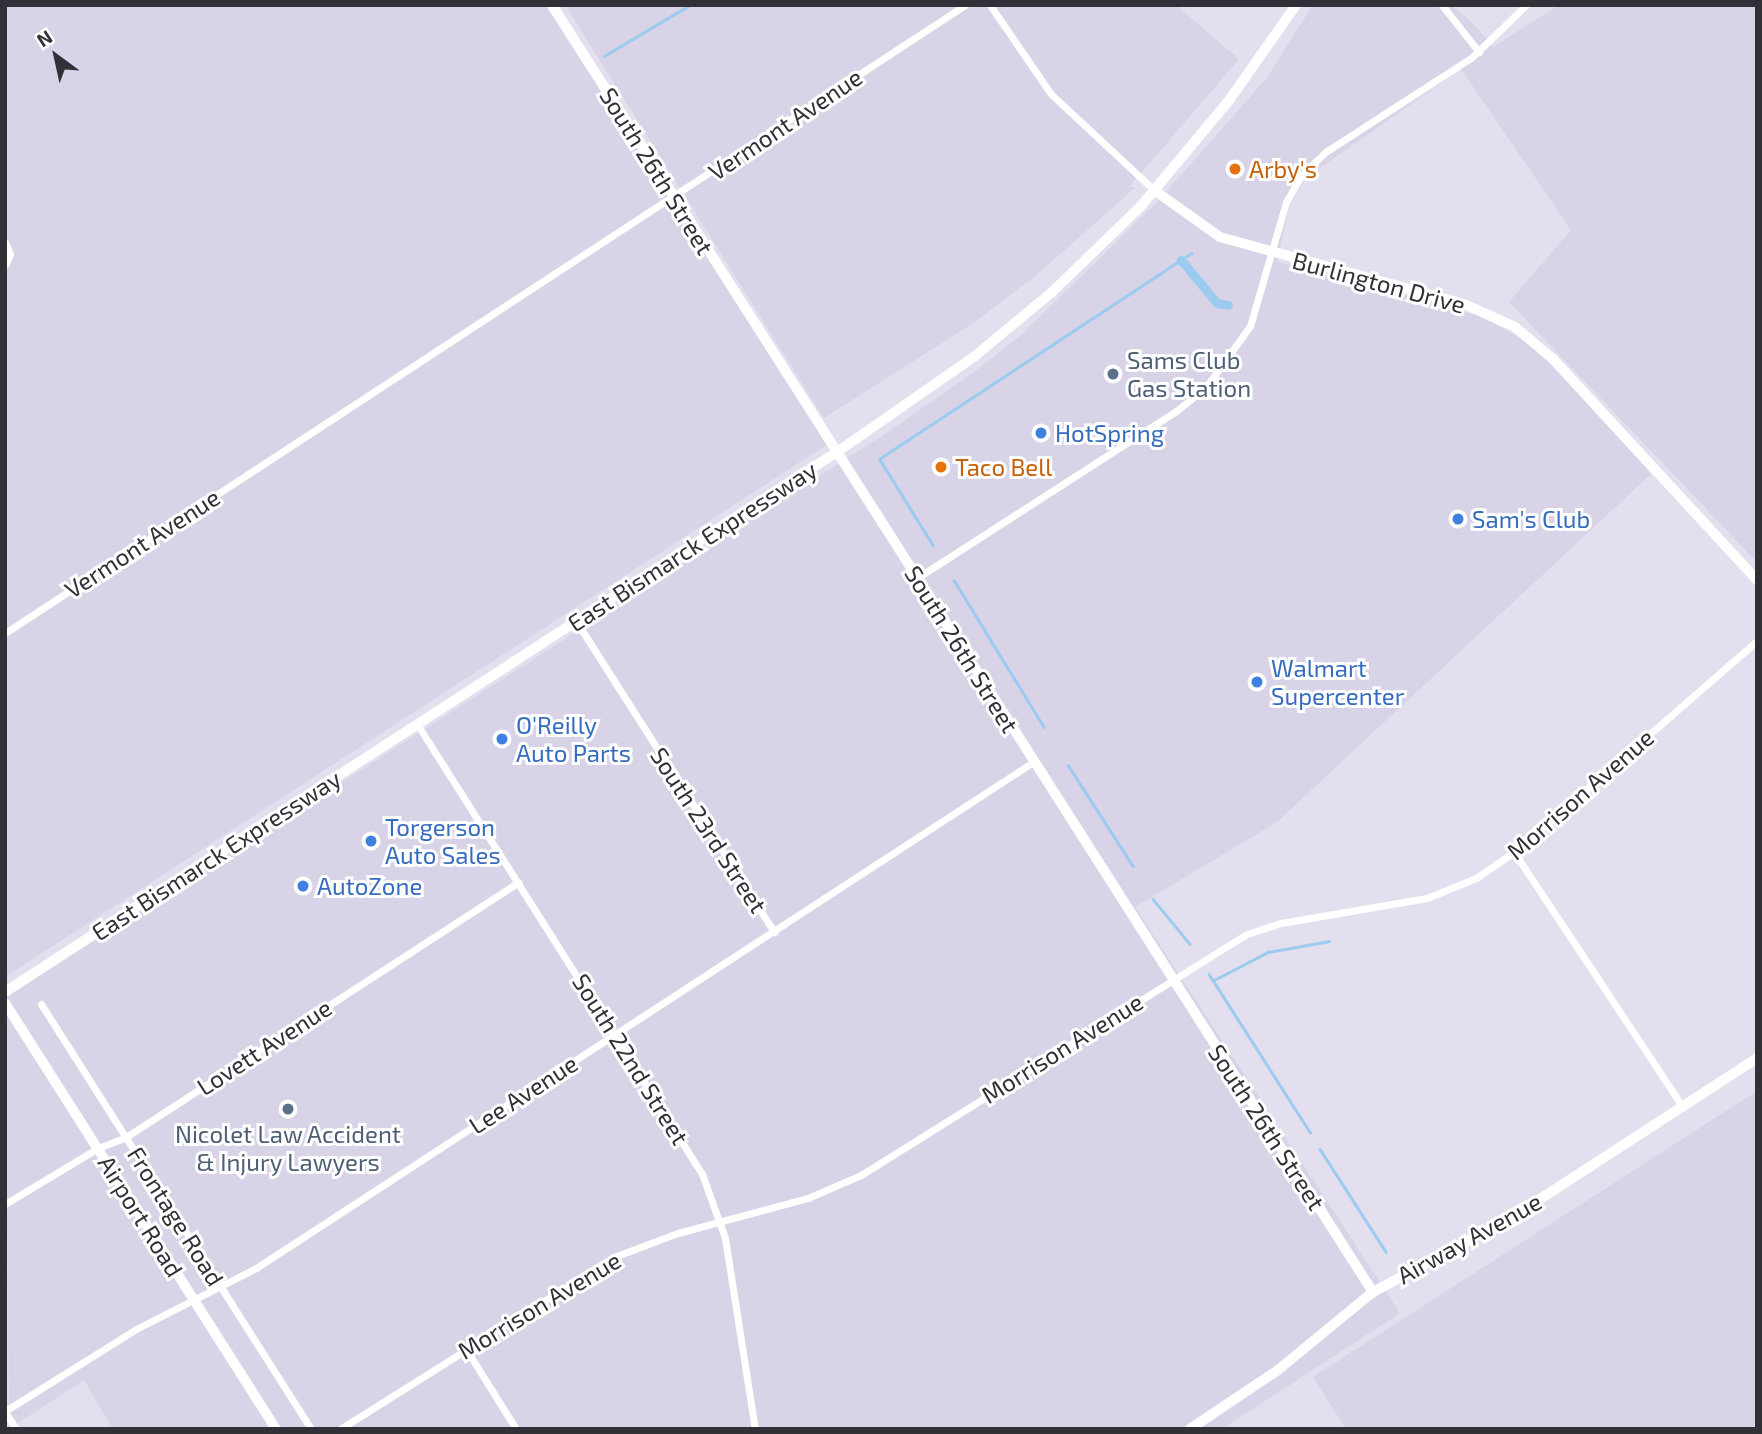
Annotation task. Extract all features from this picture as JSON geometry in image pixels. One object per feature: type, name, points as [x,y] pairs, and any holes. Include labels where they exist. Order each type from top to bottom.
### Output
[{"type":"main road","name":"East Bismarck Expressway","points":[[5,992],[931,389],[1018,321],[1154,190],[1230,99],[1296,5]]},
{"type":"street","name":"South 26th Street","points":[[552,5],[1373,1292]]},
{"type":"street","name":"Vermont Avenue","points":[[5,633],[674,198],[965,5]]},
{"type":"street","name":"Burlington Drive","points":[[990,5],[1051,94],[1154,190],[1212,234],[1272,253],[1464,304],[1515,327],[1553,359],[1757,580]]},
{"type":"street","points":[[1442,5],[1479,52]]},
{"type":"street","points":[[917,578],[1200,393],[1247,333],[1291,191],[1311,163],[1479,52],[1527,5]]},
{"type":"street","points":[[5,242],[10,254],[5,265]]},
{"type":"street","name":"South 23rd Street","points":[[576,621],[774,932]]},
{"type":"street","name":"Morrison Avenue","points":[[340,1429],[614,1257],[720,1222],[808,1198],[861,1175],[1172,978],[1253,931],[1443,893],[1476,878],[1514,852],[1757,641]]},
{"type":"street","name":"South 22nd Street","points":[[417,724],[695,1162],[720,1222],[755,1429]]},
{"type":"street","name":"Lee Avenue","points":[[5,1412],[136,1329],[221,1287],[615,1035],[1033,762]]},
{"type":"street","points":[[1514,852],[1683,1107]]},
{"type":"street","name":"Lovett Avenue","points":[[5,1204],[98,1148],[126,1137],[519,882]]},
{"type":"street","name":"Airport Road","points":[[5,1003],[276,1429]]},
{"type":"street","name":"Frontage Road","points":[[41,1004],[311,1429]]},
{"type":"street","name":"Airway Avenue","points":[[1190,1429],[1279,1370],[1373,1292],[1517,1214],[1757,1058]]},
{"type":"street","points":[[467,1349],[516,1429]]},
{"type":"street","points":[[5,1412],[16,1429]]},
{"type":"shaded area","points":[[5,5],[545,5],[828,444],[5,977]]},
{"type":"shaded area","points":[[565,5],[1176,5],[1239,59],[1129,187],[1136,187],[1040,272],[975,322],[824,418]]},
{"type":"shaded area","points":[[1313,5],[1450,5],[1471,21],[1493,47],[1559,5],[1757,5],[1757,562],[1509,302],[1571,230],[1461,69],[1307,177],[1290,204],[1277,262],[1480,316],[1513,334],[1539,350],[1651,474],[1277,822],[1135,907],[1400,1313],[1222,1429],[113,1429],[84,1380],[9,1429],[5,998],[885,434],[974,372],[1021,335],[1157,202],[1266,79]]},
{"type":"shaded area","points":[[1757,1091],[1757,1429],[1346,1429],[1313,1377]]},
{"type":"waterway","points":[[604,56],[690,5]]},
{"type":"waterway","points":[[933,546],[879,459],[1191,253]]},
{"type":"waterway","points":[[1181,260],[1217,303],[1228,305]]},
{"type":"waterway","points":[[954,580],[1044,727]]},
{"type":"waterway","points":[[1068,765],[1133,866]]},
{"type":"waterway","points":[[1153,899],[1190,944]]},
{"type":"waterway","points":[[1214,980],[1268,952],[1329,941]]},
{"type":"waterway","points":[[1209,974],[1310,1132]]},
{"type":"waterway","points":[[1320,1149],[1386,1252]]},
{"type":"place","name":"Arby's","points":[[1235,169]]},
{"type":"place","name":"Sams Club Gas Station","points":[[1113,374]]},
{"type":"place","name":"HotSpring","points":[[1041,433]]},
{"type":"place","name":"Taco Bell","points":[[941,467]]},
{"type":"place","name":"Sam's Club","points":[[1458,519]]},
{"type":"place","name":"Walmart Supercenter","points":[[1257,682]]},
{"type":"place","name":"O'Reilly Auto Parts","points":[[502,739]]},
{"type":"place","name":"Torgerson Auto Sales","points":[[371,841]]},
{"type":"place","name":"AutoZone","points":[[303,886]]},
{"type":"place","name":"Nicolet Law Accident & Injury Lawyers","points":[[288,1109]]}]
